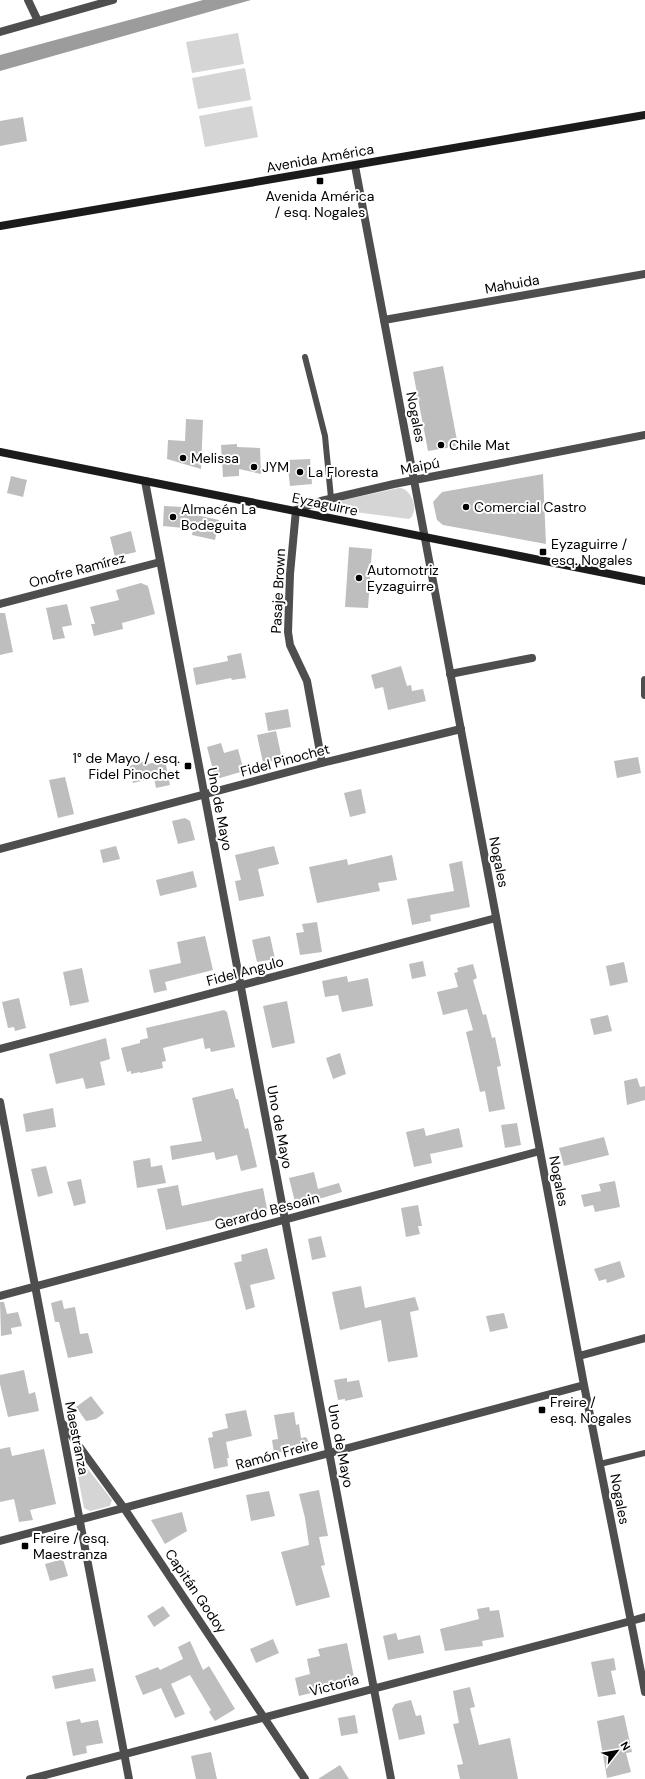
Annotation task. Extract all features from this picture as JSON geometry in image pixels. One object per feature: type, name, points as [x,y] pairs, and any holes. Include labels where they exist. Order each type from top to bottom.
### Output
[{"type":"main road","name":"Avenida América","points":[[0,226],[645,115]]},
{"type":"main road","name":"Eyzaguirre","points":[[0,452],[296,510],[425,539],[645,581]]},
{"type":"street","points":[[28,0],[38,21]]},
{"type":"street","points":[[0,32],[113,0]]},
{"type":"street","name":"Nogales","points":[[355,166],[584,1385],[645,1692]]},
{"type":"street","name":"Mahuida","points":[[384,320],[645,274]]},
{"type":"street","name":"Maipú","points":[[296,510],[331,498],[414,480],[645,435]]},
{"type":"street","name":"Uno de Mayo","points":[[145,481],[391,1779]]},
{"type":"street","name":"Pasaje Brown","points":[[296,510],[290,574],[288,632],[290,645],[307,681],[322,763]]},
{"type":"street","name":"Onofre Ramírez","points":[[0,604],[160,562]]},
{"type":"street","points":[[450,674],[532,658]]},
{"type":"street","points":[[645,680],[645,695]]},
{"type":"street","name":"Fidel Pinochet","points":[[0,849],[322,763],[461,729]]},
{"type":"street","name":"Fidel Angulo","points":[[0,1049],[496,918]]},
{"type":"street","name":"Maestranza","points":[[0,1102],[129,1779]]},
{"type":"street","name":"Gerardo Besoain","points":[[0,1296],[540,1151]]},
{"type":"street","points":[[579,1356],[645,1338]]},
{"type":"street","name":"Ramón Freire","points":[[0,1541],[584,1385]]},
{"type":"street","name":"Capitán Godoy","points":[[61,1422],[124,1508],[305,1779]]},
{"type":"street","name":"Victoria","points":[[30,1779],[645,1617]]},
{"type":"lane","points":[[305,357],[324,436],[331,498]]},
{"type":"lane","points":[[600,1464],[645,1453]]},
{"type":"shaded area","points":[[203,0],[251,0],[0,71],[0,55]]},
{"type":"shaded area","points":[[238,33],[244,64],[192,73],[186,42]]},
{"type":"shaded area","points":[[245,68],[251,100],[198,109],[192,78]]},
{"type":"shaded area","points":[[252,106],[258,137],[205,147],[199,116]]},
{"type":"shaded area","points":[[399,488],[408,492],[413,501],[414,511],[409,519],[339,510],[336,507],[336,503],[339,501]]},
{"type":"shaded area","points":[[81,1460],[112,1500],[110,1506],[90,1511],[84,1508],[75,1461]]},
{"type":"building","points":[[23,117],[27,141],[0,146],[0,121]]},
{"type":"building","points":[[443,366],[458,446],[428,451],[413,372]]},
{"type":"building","points":[[186,419],[203,420],[201,469],[167,459],[168,440],[185,441]]},
{"type":"building","points":[[237,444],[237,447],[260,448],[261,474],[239,469],[239,476],[223,477],[221,445]]},
{"type":"building","name":"La Floresta","points":[[310,459],[312,484],[290,486],[287,460]]},
{"type":"building","points":[[543,474],[546,544],[443,525],[437,520],[433,502],[442,492]]},
{"type":"building","points":[[11,476],[27,480],[23,497],[7,493]]},
{"type":"building","points":[[164,506],[183,507],[183,512],[219,520],[215,540],[192,535],[193,529],[163,526]]},
{"type":"building","points":[[131,531],[136,552],[115,557],[110,537]]},
{"type":"building","name":"Automotriz Eyzaguirre","points":[[349,547],[372,549],[368,608],[345,607]]},
{"type":"building","points":[[141,583],[148,586],[155,614],[122,623],[123,629],[94,636],[91,624],[95,624],[90,607],[119,600],[116,590]]},
{"type":"building","points":[[67,604],[72,625],[62,627],[65,638],[53,640],[46,608]]},
{"type":"building","points":[[0,613],[5,613],[13,652],[0,655]]},
{"type":"building","points":[[241,653],[246,678],[232,680],[231,678],[196,685],[193,668],[228,661],[227,656]]},
{"type":"building","points":[[401,666],[407,686],[411,685],[412,691],[423,689],[426,701],[388,710],[383,687],[375,689],[371,675]]},
{"type":"building","points":[[288,709],[291,727],[268,731],[265,713]]},
{"type":"building","points":[[276,731],[282,759],[263,763],[257,735]]},
{"type":"building","points":[[221,743],[224,753],[238,749],[244,771],[220,778],[214,774],[207,747]]},
{"type":"building","points":[[638,757],[641,773],[617,778],[614,761]]},
{"type":"building","points":[[165,760],[170,785],[156,788],[154,778],[133,783],[129,766],[143,762],[144,765]]},
{"type":"building","points":[[65,777],[74,814],[58,818],[49,780]]},
{"type":"building","points":[[361,789],[366,813],[350,817],[344,793]]},
{"type":"building","points":[[185,818],[190,821],[195,840],[178,844],[172,821]]},
{"type":"building","points":[[116,846],[120,859],[103,863],[100,850]]},
{"type":"building","points":[[274,846],[279,864],[258,869],[264,896],[239,901],[235,881],[241,880],[235,855]]},
{"type":"building","points":[[392,855],[397,880],[378,883],[380,891],[317,903],[309,867],[347,859],[348,865]]},
{"type":"building","points":[[462,861],[470,907],[430,915],[431,921],[412,925],[407,899],[454,891],[449,864]]},
{"type":"building","points":[[193,871],[197,887],[160,896],[156,880]]},
{"type":"building","points":[[317,922],[322,952],[300,955],[296,933],[304,932],[302,924]]},
{"type":"building","points":[[205,936],[213,970],[165,982],[167,990],[154,993],[149,970],[181,963],[177,942]]},
{"type":"building","points":[[270,936],[275,959],[257,962],[252,940]]},
{"type":"building","points":[[423,961],[426,976],[412,979],[409,964]]},
{"type":"building","points":[[624,962],[628,982],[610,986],[606,966]]},
{"type":"building","points":[[473,964],[477,978],[473,980],[483,1015],[486,1014],[492,1038],[495,1037],[501,1066],[497,1067],[505,1109],[489,1112],[485,1091],[480,1092],[466,1032],[473,1030],[467,1009],[443,1015],[437,992],[458,987],[454,973],[458,972],[457,968]]},
{"type":"building","points":[[82,968],[89,1002],[70,1006],[63,972]]},
{"type":"building","points":[[347,976],[348,982],[368,978],[373,1006],[342,1012],[338,995],[325,997],[322,981]]},
{"type":"building","points":[[19,998],[26,1028],[15,1031],[14,1027],[8,1028],[2,1002]]},
{"type":"building","points":[[287,1001],[295,1043],[272,1048],[263,1006]]},
{"type":"building","points":[[224,1010],[227,1012],[235,1047],[211,1052],[210,1048],[205,1049],[203,1038],[163,1048],[166,1061],[162,1062],[163,1068],[131,1074],[131,1071],[127,1072],[121,1048],[140,1043],[140,1040],[148,1038],[146,1028]]},
{"type":"building","points":[[608,1015],[612,1031],[594,1035],[590,1019]]},
{"type":"building","points":[[106,1038],[110,1059],[100,1062],[105,1085],[86,1089],[83,1078],[56,1084],[49,1054]]},
{"type":"building","points":[[340,1053],[346,1074],[333,1079],[326,1058]]},
{"type":"building","points":[[637,1078],[640,1087],[645,1086],[645,1100],[627,1105],[624,1081]]},
{"type":"building","points":[[233,1088],[236,1099],[238,1099],[245,1129],[248,1128],[257,1167],[241,1171],[237,1155],[216,1160],[214,1152],[172,1160],[170,1146],[202,1141],[192,1098]]},
{"type":"building","points":[[53,1108],[56,1127],[26,1132],[23,1114]]},
{"type":"building","points":[[517,1123],[521,1145],[505,1148],[501,1125]]},
{"type":"building","points":[[424,1128],[426,1136],[459,1128],[463,1147],[430,1154],[432,1163],[414,1167],[406,1132]]},
{"type":"building","points":[[604,1137],[609,1155],[564,1166],[559,1148]]},
{"type":"building","points":[[150,1158],[151,1167],[162,1165],[166,1183],[137,1188],[133,1161]]},
{"type":"building","points":[[46,1166],[53,1193],[38,1197],[31,1169]]},
{"type":"building","points":[[314,1172],[318,1189],[339,1183],[342,1192],[299,1205],[295,1202],[289,1178]]},
{"type":"building","points":[[81,1179],[86,1203],[74,1206],[67,1182]]},
{"type":"building","points":[[615,1181],[620,1207],[595,1212],[593,1205],[584,1207],[581,1195],[601,1191],[599,1184]]},
{"type":"building","points":[[178,1185],[182,1206],[263,1188],[267,1209],[263,1216],[228,1223],[227,1217],[166,1230],[157,1189]]},
{"type":"building","points":[[418,1205],[422,1226],[418,1226],[420,1234],[406,1237],[401,1208]]},
{"type":"building","points":[[321,1236],[326,1257],[312,1260],[308,1239]]},
{"type":"building","points":[[267,1248],[275,1279],[250,1285],[255,1307],[246,1310],[234,1263],[242,1261],[241,1255]]},
{"type":"building","points":[[620,1261],[625,1277],[607,1283],[606,1279],[599,1281],[594,1269]]},
{"type":"building","points":[[361,1286],[365,1308],[415,1297],[419,1310],[410,1312],[418,1357],[388,1362],[381,1320],[340,1330],[332,1292]]},
{"type":"building","points":[[62,1300],[64,1309],[75,1307],[80,1334],[88,1333],[93,1353],[68,1358],[59,1322],[55,1322],[51,1303]]},
{"type":"building","points":[[0,1302],[4,1302],[7,1314],[18,1312],[22,1326],[11,1328],[12,1334],[1,1336]]},
{"type":"building","points":[[504,1313],[508,1328],[490,1332],[486,1316]]},
{"type":"building","points":[[24,1370],[29,1394],[35,1392],[39,1411],[8,1417],[0,1384],[0,1375]]},
{"type":"building","points":[[347,1378],[347,1382],[359,1380],[363,1397],[345,1401],[345,1399],[338,1400],[334,1380]]},
{"type":"building","points":[[91,1396],[104,1413],[96,1419],[86,1421],[76,1407]]},
{"type":"building","points":[[246,1410],[252,1436],[226,1442],[229,1458],[227,1458],[228,1466],[214,1469],[208,1438],[213,1437],[212,1432],[228,1428],[225,1414]]},
{"type":"building","points":[[294,1412],[296,1425],[299,1424],[301,1438],[306,1437],[310,1444],[306,1448],[274,1453],[272,1440],[278,1439],[274,1415]]},
{"type":"building","points":[[10,1447],[12,1456],[44,1449],[56,1504],[30,1510],[33,1520],[19,1522],[14,1499],[0,1502],[0,1449]]},
{"type":"building","points":[[319,1490],[328,1536],[319,1537],[325,1565],[321,1566],[330,1597],[296,1606],[281,1552],[309,1545],[305,1518],[299,1494]]},
{"type":"building","points":[[269,1491],[275,1516],[251,1521],[246,1495]]},
{"type":"building","points":[[182,1512],[187,1531],[165,1544],[151,1520]]},
{"type":"building","points":[[63,1559],[68,1576],[50,1581],[45,1564]]},
{"type":"building","points":[[163,1606],[170,1616],[154,1627],[147,1616]]},
{"type":"building","points":[[489,1607],[490,1611],[499,1610],[504,1637],[482,1641],[483,1646],[445,1651],[440,1629],[479,1619],[477,1609]]},
{"type":"building","points":[[396,1633],[398,1640],[420,1635],[424,1653],[388,1660],[383,1636]]},
{"type":"building","points":[[273,1639],[279,1653],[256,1663],[250,1649]]},
{"type":"building","points":[[190,1641],[203,1670],[209,1666],[235,1709],[215,1721],[209,1712],[211,1710],[190,1675],[171,1684],[185,1714],[175,1718],[161,1688],[143,1695],[135,1676],[158,1667],[160,1670],[183,1659],[178,1647]]},
{"type":"building","points":[[347,1643],[355,1682],[299,1696],[295,1678],[310,1674],[307,1659],[320,1656],[318,1649]]},
{"type":"building","points":[[614,1658],[616,1670],[611,1671],[616,1694],[598,1697],[591,1662]]},
{"type":"building","points":[[93,1668],[96,1681],[55,1689],[52,1676]]},
{"type":"building","points":[[470,1687],[475,1707],[470,1708],[479,1745],[510,1738],[518,1779],[460,1779],[457,1765],[463,1764],[453,1724],[459,1723],[453,1691]]},
{"type":"building","points":[[411,1700],[416,1716],[421,1715],[425,1734],[399,1740],[392,1709],[395,1704]]},
{"type":"building","points":[[355,1715],[358,1733],[341,1736],[338,1718]]},
{"type":"building","points":[[624,1715],[632,1752],[626,1753],[631,1772],[607,1778],[597,1721]]},
{"type":"building","points":[[80,1719],[81,1723],[98,1720],[103,1743],[86,1746],[87,1753],[73,1756],[66,1722]]},
{"type":"building","points":[[211,1752],[217,1779],[196,1779],[191,1756]]},
{"type":"building","points":[[340,1765],[349,1779],[318,1779]]},
{"type":"place","name":"Avenida América / esq. Nogales","points":[[320,181]]},
{"type":"place","name":"Chile Mat","points":[[441,445]]},
{"type":"place","name":"Melissa","points":[[183,458]]},
{"type":"place","name":"JYM","points":[[254,467]]},
{"type":"place","name":"La Floresta","points":[[300,472]]},
{"type":"place","name":"Comercial Castro","points":[[466,507]]},
{"type":"place","name":"Almacén La Bodeguita","points":[[173,517]]},
{"type":"place","name":"Eyzaguirre / esq. Nogales","points":[[543,552]]},
{"type":"place","name":"Automotriz Eyzaguirre","points":[[359,578]]},
{"type":"place","name":"1° de Mayo / esq. Fidel Pinochet","points":[[188,766]]},
{"type":"place","name":"Freire / esq. Nogales","points":[[542,1410]]},
{"type":"place","name":"Freire / esq. Maestranza","points":[[25,1546]]}]
